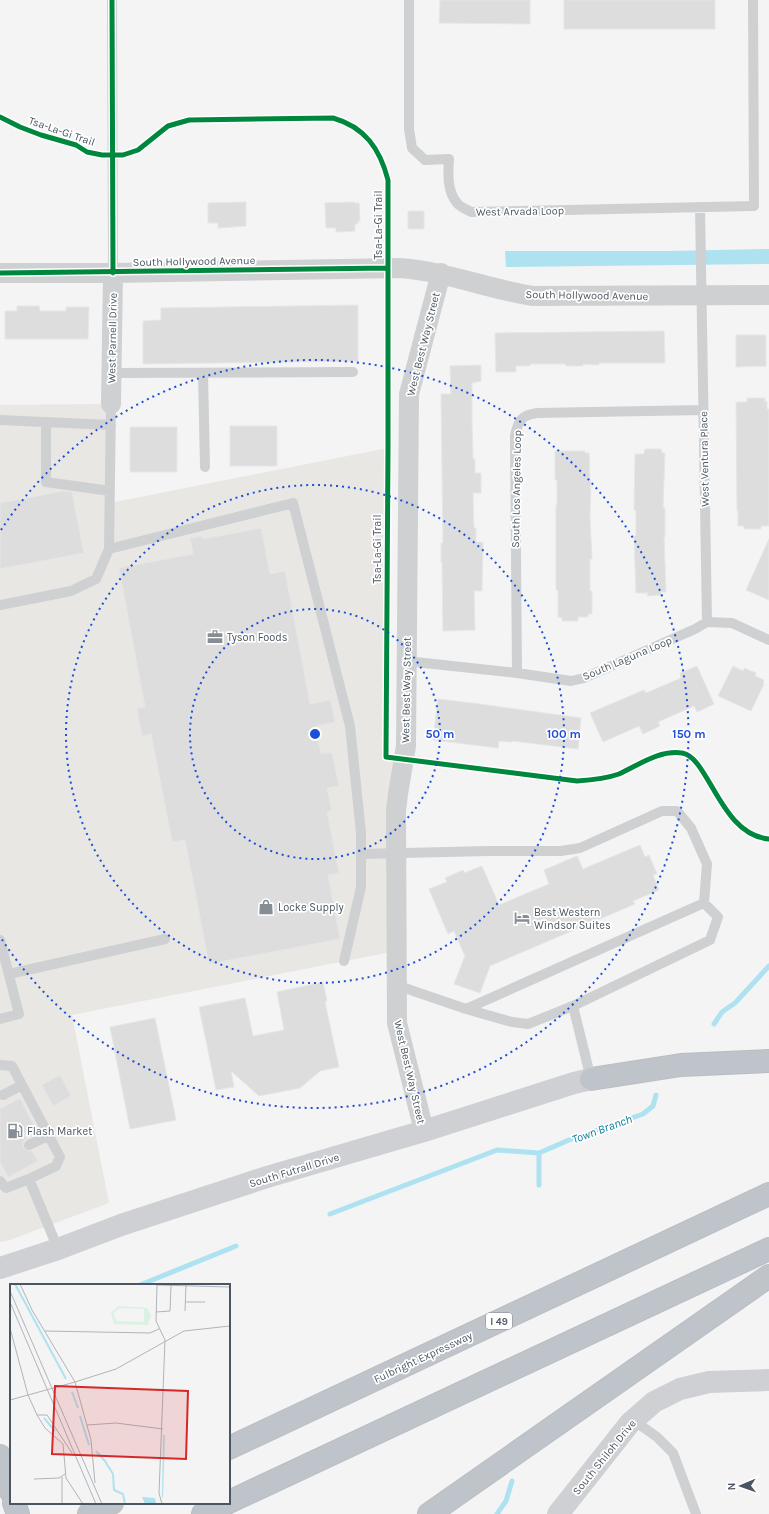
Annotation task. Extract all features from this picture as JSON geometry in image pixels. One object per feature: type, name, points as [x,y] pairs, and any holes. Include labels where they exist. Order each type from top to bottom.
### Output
[{"type":"highway","points":[[591,1079],[681,1065],[769,1061]]},
{"type":"highway","name":"Fulbright Expressway","points":[[230,1448],[769,1194]]},
{"type":"highway","points":[[230,1501],[769,1249]]},
{"type":"highway","points":[[429,1514],[769,1276]]},
{"type":"highway","points":[[0,1456],[10,1489]]},
{"type":"highway","points":[[14,1504],[18,1514]]},
{"type":"highway","points":[[89,1514],[110,1504]]},
{"type":"highway","points":[[203,1514],[224,1504]]},
{"type":"main road","name":"South Futrall Drive","points":[[0,1268],[58,1249],[121,1225],[267,1177],[424,1131],[574,1083],[591,1079]]},
{"type":"main road","name":"South Shiloh Drive","points":[[558,1514],[633,1420],[654,1402],[680,1389],[709,1382],[769,1380]]},
{"type":"street","name":"South Hollywood Avenue","points":[[0,273],[113,273],[400,268],[419,269],[441,273],[504,291],[533,296],[769,295]]},
{"type":"street","name":"West Parnell Drive","points":[[111,404],[113,273]]},
{"type":"street","name":"West Best Way Street","points":[[424,1131],[397,1023],[396,852],[398,794],[406,746],[409,394],[441,273]]},
{"type":"lane","points":[[112,0],[113,273]]},
{"type":"lane","name":"West Arvada Loop","points":[[409,0],[409,129],[412,148],[425,160],[448,159],[448,179],[452,194],[458,204],[470,212],[754,206],[754,0]]},
{"type":"lane","points":[[700,207],[701,296]]},
{"type":"lane","name":"West Ventura Place","points":[[701,296],[707,622]]},
{"type":"lane","points":[[112,373],[353,372]]},
{"type":"lane","points":[[203,373],[205,467]]},
{"type":"lane","points":[[0,605],[71,591],[96,579],[108,549],[111,404]]},
{"type":"lane","name":"South Los Angeles Loop","points":[[516,673],[515,436],[517,426],[522,418],[530,414],[537,413],[703,410]]},
{"type":"lane","points":[[0,420],[111,425]]},
{"type":"lane","points":[[46,422],[46,482],[110,491]]},
{"type":"lane","points":[[108,549],[293,503],[350,726],[361,833],[361,887],[344,961]]},
{"type":"lane","points":[[707,622],[732,623],[769,640]]},
{"type":"lane","name":"South Laguna Loop","points":[[406,660],[571,681],[584,678],[695,629],[707,622]]},
{"type":"lane","points":[[361,854],[396,852],[562,852],[580,848],[662,811],[677,811],[691,828],[707,864],[704,903],[718,917],[710,940],[573,1006],[528,1024],[512,1022],[466,1009],[396,985]]},
{"type":"lane","points":[[466,1009],[704,903]]},
{"type":"lane","points":[[0,940],[19,1014],[0,1019]]},
{"type":"lane","points":[[9,974],[165,940]]},
{"type":"lane","points":[[573,1006],[591,1079]]},
{"type":"lane","points":[[0,1064],[12,1066],[60,1157],[56,1166],[29,1179],[6,1188],[0,1181]]},
{"type":"lane","points":[[3,1095],[22,1085]]},
{"type":"lane","points":[[30,1146],[48,1136]]},
{"type":"lane","points":[[29,1179],[58,1249]]},
{"type":"lane","points":[[633,1420],[658,1437],[673,1453],[696,1514]]},
{"type":"shaded area","points":[[111,404],[110,503],[388,448],[386,757],[404,760],[396,951],[72,1015],[109,1203],[1,1242],[0,405]]},
{"type":"water","points":[[769,249],[769,264],[506,267],[505,251],[670,251]]},
{"type":"building","points":[[440,0],[530,0],[530,24],[439,23]]},
{"type":"building","points":[[564,0],[715,0],[715,29],[564,29]]},
{"type":"building","points":[[246,202],[246,226],[218,228],[218,223],[208,223],[208,203]]},
{"type":"building","points":[[325,203],[359,203],[360,221],[358,221],[358,224],[355,224],[355,231],[336,232],[336,228],[326,228]]},
{"type":"building","points":[[408,211],[424,211],[424,229],[408,229]]},
{"type":"building","points":[[358,305],[358,361],[143,364],[143,321],[161,320],[161,308]]},
{"type":"building","points":[[17,306],[39,306],[40,311],[66,311],[66,307],[89,307],[88,339],[5,339],[5,311],[17,311]]},
{"type":"building","points":[[664,331],[665,363],[599,363],[599,365],[583,364],[583,366],[566,366],[566,364],[530,364],[530,366],[516,366],[516,372],[496,372],[495,333]]},
{"type":"building","points":[[736,335],[766,335],[766,366],[736,367]]},
{"type":"building","points":[[481,365],[481,381],[472,383],[472,423],[475,473],[481,473],[481,493],[473,493],[476,542],[483,542],[482,591],[474,591],[475,630],[443,631],[441,562],[441,543],[443,543],[441,394],[451,394],[450,366]]},
{"type":"building","points":[[747,398],[765,398],[765,402],[767,401],[767,409],[769,409],[769,526],[761,526],[761,529],[744,529],[744,526],[738,526],[736,402],[747,402]]},
{"type":"building","points":[[230,426],[277,426],[277,466],[230,466]]},
{"type":"building","points":[[130,427],[177,427],[177,472],[130,472]]},
{"type":"building","points":[[645,449],[661,449],[662,453],[665,453],[663,508],[665,508],[664,537],[666,592],[661,592],[661,595],[647,596],[648,593],[636,593],[634,536],[636,536],[636,510],[634,510],[635,454],[644,454]]},
{"type":"building","points":[[555,451],[585,451],[585,453],[589,453],[591,481],[590,518],[592,559],[590,559],[590,591],[592,591],[592,614],[588,614],[588,617],[578,617],[578,621],[562,621],[562,618],[558,617],[558,590],[556,590],[557,480],[555,480]]},
{"type":"building","points":[[63,491],[72,492],[84,553],[0,569],[0,503]]},
{"type":"building","name":"Tyson Foods","points":[[261,528],[270,574],[285,571],[310,704],[331,700],[335,722],[316,726],[321,754],[332,752],[339,786],[327,788],[332,811],[327,812],[339,873],[328,875],[340,939],[209,964],[185,840],[172,842],[151,734],[142,736],[137,708],[145,707],[119,568],[193,554],[190,538],[203,536],[203,539]]},
{"type":"building","points":[[769,539],[769,600],[746,590]]},
{"type":"building","points":[[697,666],[714,704],[697,712],[694,706],[658,722],[660,726],[643,734],[639,726],[603,742],[590,713],[644,690],[646,693],[681,678],[680,673]]},
{"type":"building","points":[[733,666],[743,671],[744,668],[756,673],[755,676],[764,680],[764,684],[751,711],[718,696]]},
{"type":"building","points":[[438,699],[581,718],[578,749],[513,741],[499,741],[498,748],[433,740]]},
{"type":"building","name":"Best Western Windsor Suites","points":[[640,845],[645,857],[649,855],[657,874],[653,875],[659,890],[633,901],[635,904],[490,966],[480,993],[454,984],[465,956],[454,931],[448,934],[429,889],[447,882],[445,878],[463,870],[464,873],[482,866],[499,905],[549,884],[544,870],[577,856],[583,869]]},
{"type":"building","points":[[323,982],[327,1001],[325,1002],[339,1067],[320,1071],[300,1088],[259,1096],[231,1071],[234,1087],[216,1090],[199,1007],[245,998],[253,1036],[284,1030],[277,992]]},
{"type":"building","points":[[155,1018],[176,1120],[130,1129],[110,1027]]},
{"type":"building","points":[[60,1075],[71,1096],[53,1106],[42,1085]]},
{"type":"building","name":"Flash Market","points":[[20,1098],[35,1128],[24,1134],[26,1139],[23,1142],[23,1147],[28,1151],[32,1151],[38,1161],[8,1177],[0,1162],[0,1109]]},
{"type":"waterway","name":"Town Branch","points":[[714,1024],[722,1012],[735,1003],[769,966]]},
{"type":"waterway","points":[[330,1214],[497,1150],[539,1153],[569,1140],[643,1114],[653,1106],[656,1095]]},
{"type":"waterway","points":[[539,1153],[539,1185]]},
{"type":"waterway","points":[[142,1284],[236,1246]]},
{"type":"waterway","points":[[497,1514],[506,1501],[512,1481]]},
{"type":"cycle path","points":[[112,0],[113,273]]},
{"type":"cycle path","name":"Tsa-La-Gi Trail","points":[[0,117],[41,135],[76,145],[87,152],[102,155],[123,155],[138,150],[168,126],[189,120],[333,118],[354,127],[362,133],[370,141],[381,158],[388,180],[386,757],[577,781],[614,776],[657,756],[682,753],[691,758],[700,768],[727,811],[739,824],[752,834],[769,839]]},
{"type":"cycle path","points":[[0,273],[388,268]]},
{"type":"place","name":"Tyson Foods","points":[[215,637]]},
{"type":"place","name":"Locke Supply","points":[[266,907]]},
{"type":"place","name":"Best Western Windsor Suites","points":[[522,918]]},
{"type":"place","name":"Flash Market","points":[[15,1131]]}]
